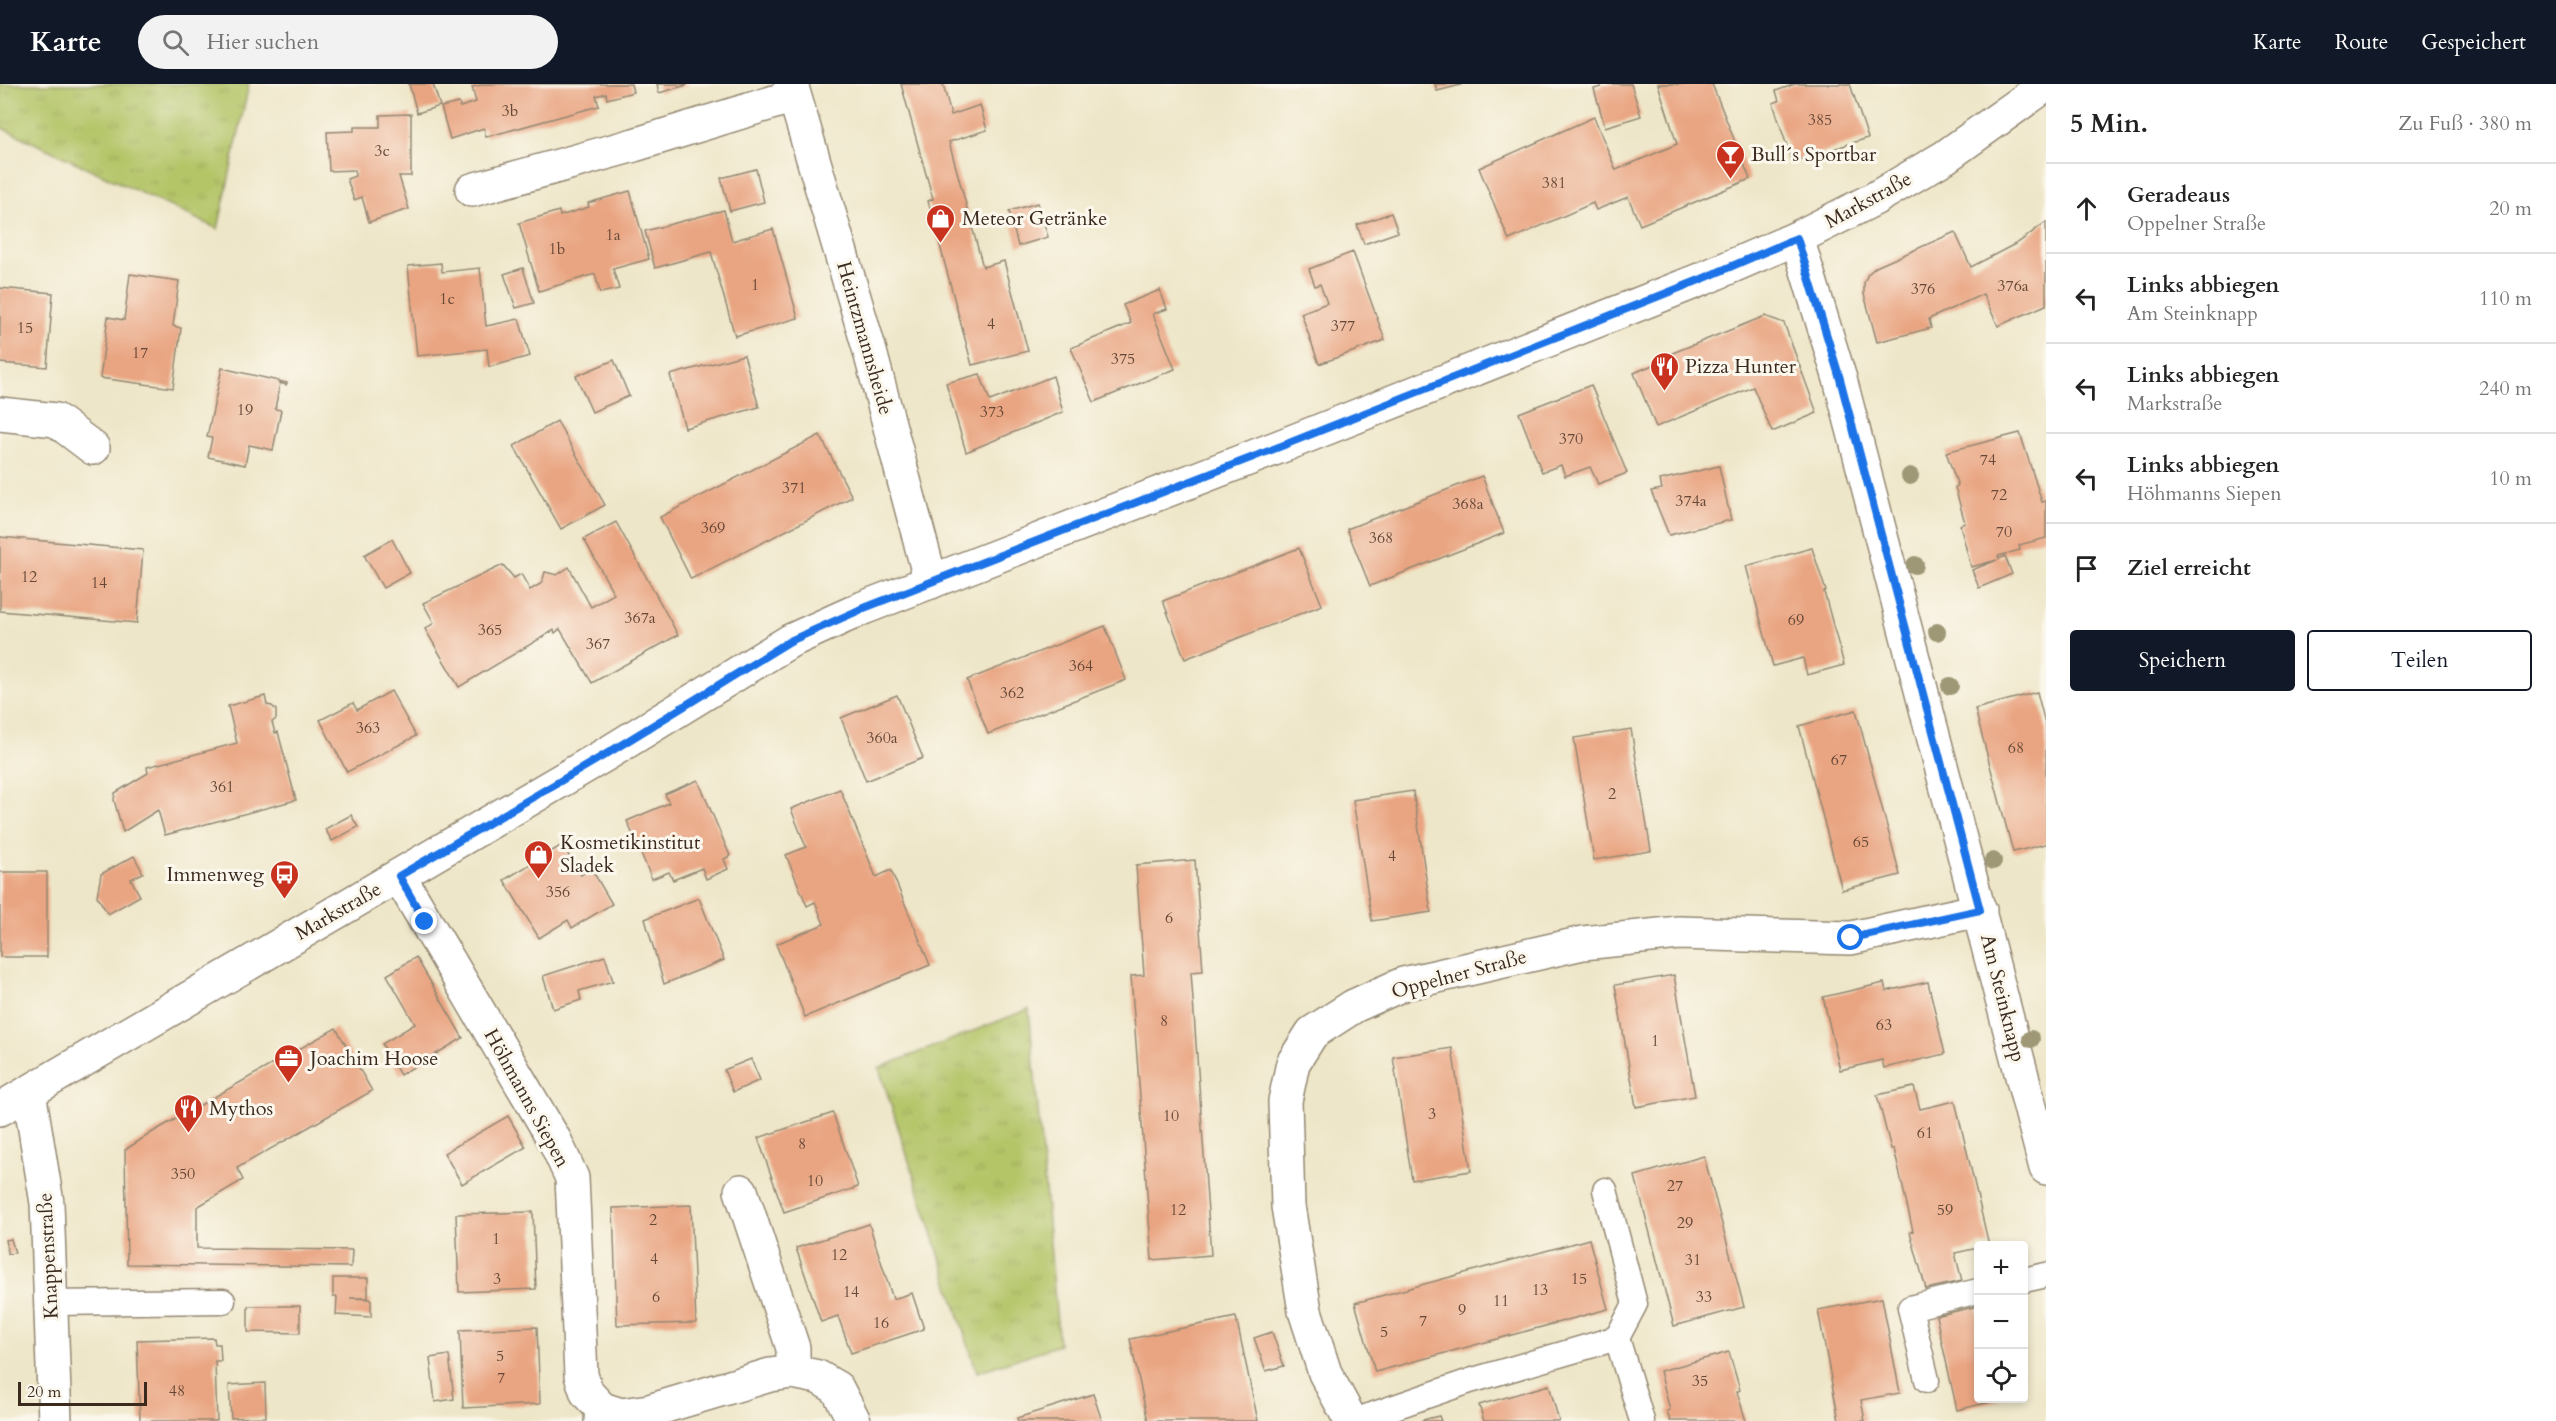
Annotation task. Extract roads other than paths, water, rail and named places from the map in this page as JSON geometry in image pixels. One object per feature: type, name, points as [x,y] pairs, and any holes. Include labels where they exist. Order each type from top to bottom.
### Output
[{"type":"street","name":"Markstraße","points":[[0,1109],[608,753],[790,641],[864,608],[1702,279],[1797,238],[1874,199],[1945,157],[2046,85]]},
{"type":"street","name":"Heintzmannsheide","points":[[472,190],[634,145],[792,90],[872,360],[931,582]]},
{"type":"street","name":"Am Steinknapp","points":[[1797,238],[1840,379],[2046,1168]]},
{"type":"street","points":[[0,414],[56,420],[93,448]]},
{"type":"street","name":"Höhmanns Siepen","points":[[399,876],[555,1141],[572,1178],[580,1375],[587,1393],[601,1415],[649,1411],[770,1376],[793,1372],[818,1377],[837,1388],[854,1421]]},
{"type":"street","name":"Oppelner Straße","points":[[1365,1419],[1325,1373],[1305,1311],[1288,1206],[1285,1101],[1293,1063],[1312,1033],[1354,1006],[1403,984],[1583,943],[1679,933],[1851,938],[1980,910]]},
{"type":"street","name":"Knappenstraße","points":[[29,1092],[48,1203],[55,1421]]},
{"type":"street","points":[[741,1191],[793,1348],[793,1372]]},
{"type":"lane","points":[[1605,1190],[1635,1304],[1617,1338],[1641,1421]]},
{"type":"lane","points":[[2028,1279],[2046,1275]]},
{"type":"lane","points":[[1927,1380],[1910,1308],[1974,1292]]},
{"type":"lane","points":[[51,1303],[224,1302]]},
{"type":"lane","name":"Oppelner Straße","points":[[1365,1419],[1470,1381],[1617,1338]]},
{"type":"place","name":"Bull´s Sportbar","points":[[1730,180]]},
{"type":"place","name":"Meteor Getränke","points":[[941,244]]},
{"type":"place","name":"Pizza Hunter","points":[[1664,392]]},
{"type":"place","name":"Kosmetikinstitut Sladek","points":[[539,880]]},
{"type":"place","name":"Immenweg","points":[[285,900]]},
{"type":"place","name":"Joachim Hoose","points":[[289,1084]]},
{"type":"place","name":"Mythos","points":[[188,1134]]}]
